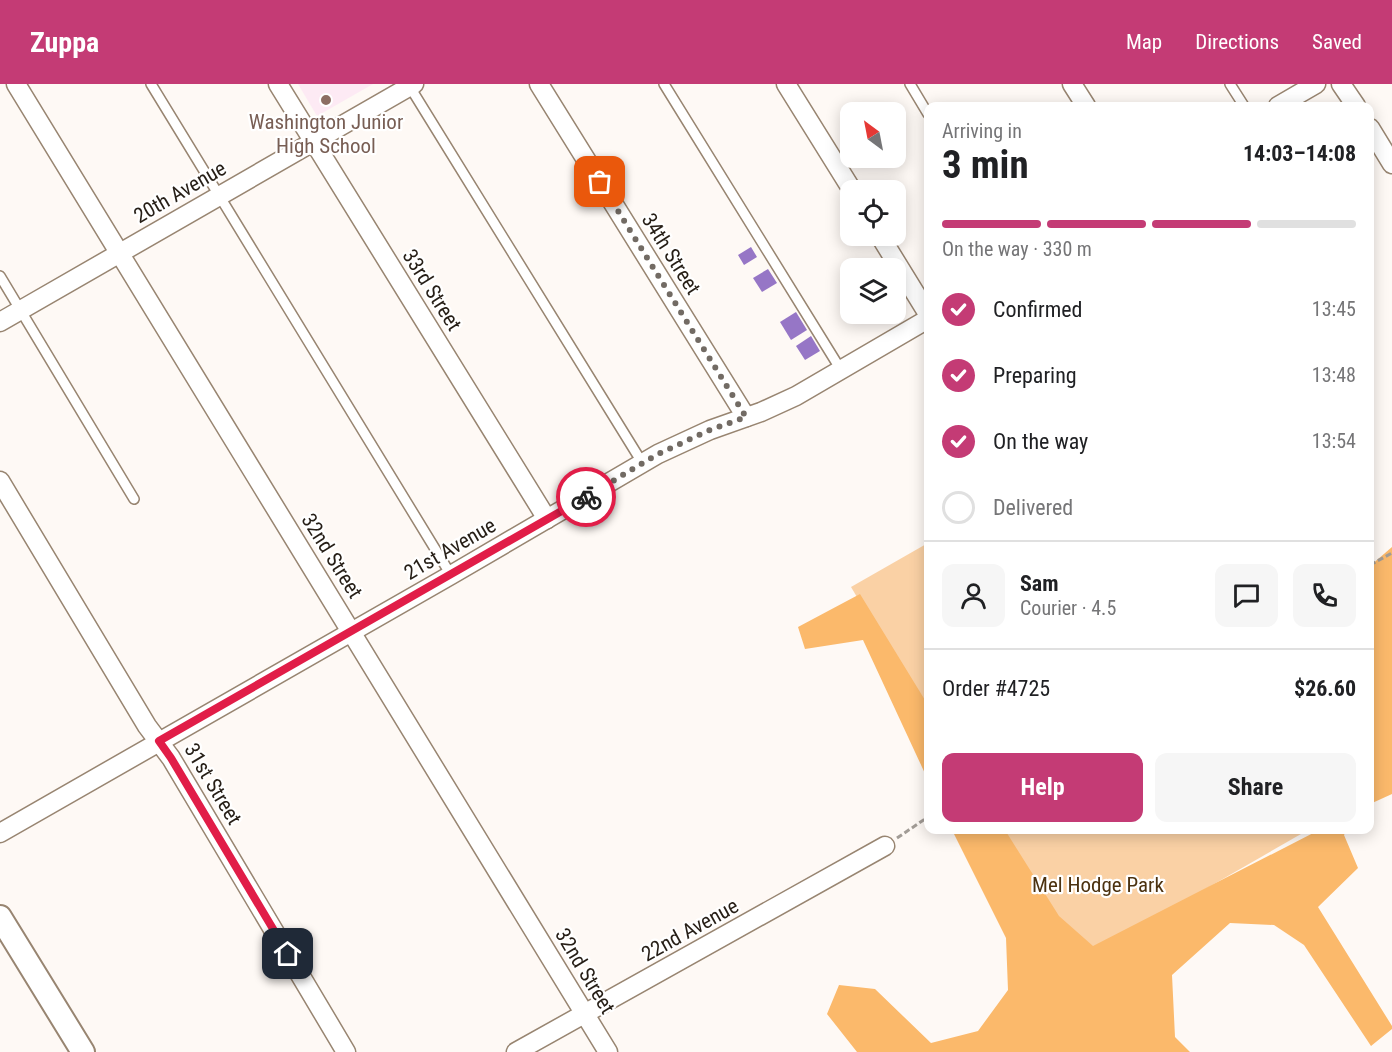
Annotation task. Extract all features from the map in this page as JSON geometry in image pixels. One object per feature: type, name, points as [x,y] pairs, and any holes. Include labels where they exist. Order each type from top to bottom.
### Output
[{"type":"street","name":"32nd Street","points":[[15,84],[608,1052]]},
{"type":"street","name":"33rd Street","points":[[278,84],[547,519]]},
{"type":"street","name":"34th Street","points":[[539,84],[746,417]]},
{"type":"street","points":[[786,84],[846,180]]},
{"type":"street","points":[[1072,84],[1083,102]]},
{"type":"street","points":[[1285,102],[1316,84]]},
{"type":"street","points":[[1341,84],[1353,102]]},
{"type":"street","name":"20th Avenue","points":[[0,322],[412,85]]},
{"type":"street","points":[[1374,135],[1392,164]]},
{"type":"street","points":[[886,246],[924,308]]},
{"type":"street","name":"21st Avenue","points":[[0,833],[658,454],[710,430],[787,400],[924,321]]},
{"type":"street","name":"31st Street","points":[[0,481],[147,726],[171,758],[346,1052]]},
{"type":"street","name":"22nd Avenue","points":[[516,1052],[885,846]]},
{"type":"street","points":[[0,917],[83,1052]]},
{"type":"lane","points":[[151,84],[451,575]]},
{"type":"lane","points":[[664,84],[841,370]]},
{"type":"lane","points":[[910,84],[924,107]]},
{"type":"lane","points":[[1230,84],[1241,102]]},
{"type":"lane","points":[[412,85],[643,464]]},
{"type":"lane","points":[[0,276],[134,499]]},
{"type":"path","points":[[1374,563],[1392,553]]},
{"type":"path","points":[[885,846],[924,819]]},
{"type":"shaded area","name":"Washington Junior High School","points":[[298,84],[373,84],[317,116]]},
{"type":"shaded area","points":[[1392,547],[1392,794],[1374,802],[1374,563]]},
{"type":"shaded area","points":[[860,594],[924,698],[924,771],[863,640],[805,649],[798,627]]},
{"type":"shaded area","points":[[954,834],[1008,834],[1059,916],[1093,946],[1311,834],[1345,834],[1358,868],[1318,907],[1392,1029],[1371,1046],[1304,945],[1274,925],[1230,923],[1172,975],[1175,1037],[1190,1052],[857,1052],[827,1014],[839,985],[875,989],[931,1043],[978,1031],[1008,990],[1006,938]]},
{"type":"green space","points":[[924,545],[924,709],[851,587]]},
{"type":"green space","name":"Mel Hodge Park","points":[[1000,834],[1301,834],[1078,962]]},
{"type":"building","points":[[751,247],[757,257],[744,265],[738,255]]},
{"type":"building","points":[[768,269],[777,283],[762,292],[753,278]]},
{"type":"building","points":[[796,312],[807,330],[791,340],[780,322]]},
{"type":"building","points":[[811,336],[820,351],[805,360],[796,346]]},
{"type":"way so far","points":[[586,497],[658,454],[710,430],[746,417],[600,182]]},
{"type":"place","name":"Washington Junior High School","points":[[326,100]]},
{"type":"route","points":[[288,954],[159,741],[586,497]]}]
